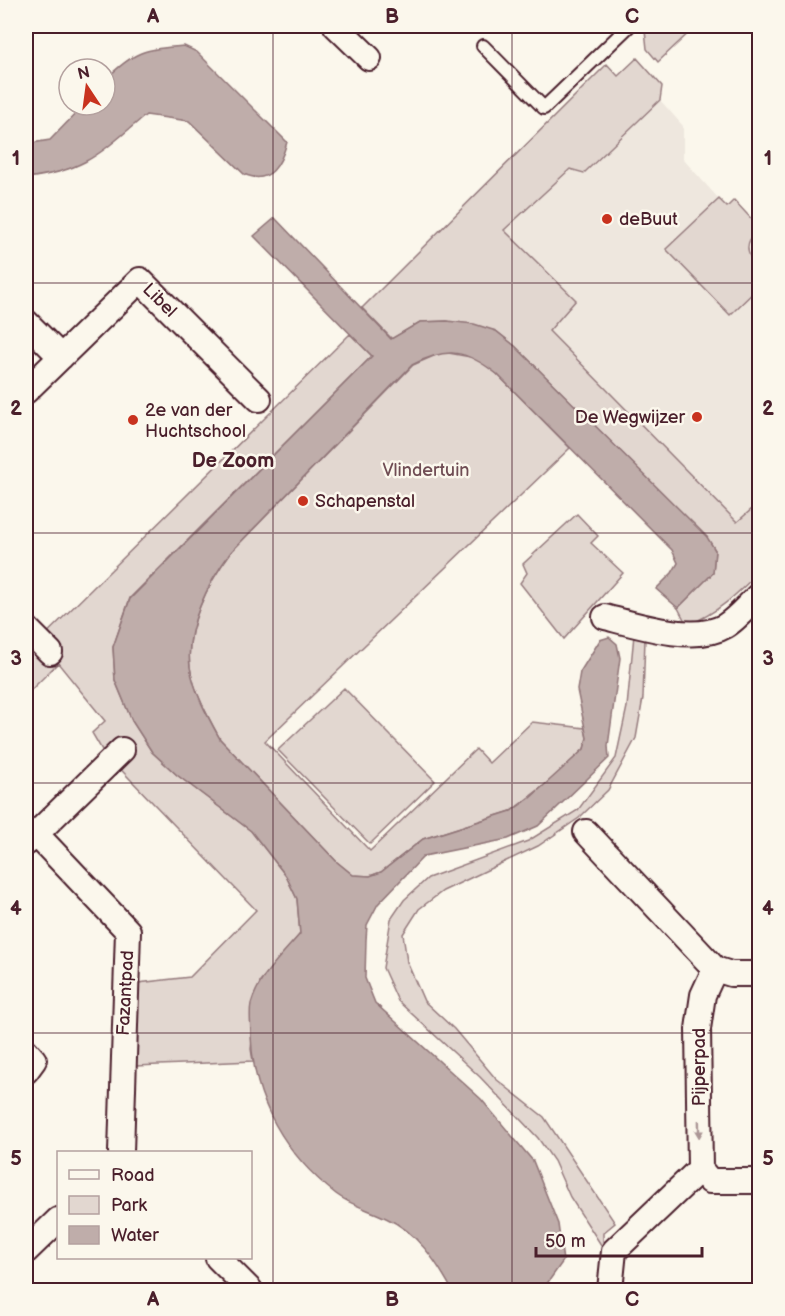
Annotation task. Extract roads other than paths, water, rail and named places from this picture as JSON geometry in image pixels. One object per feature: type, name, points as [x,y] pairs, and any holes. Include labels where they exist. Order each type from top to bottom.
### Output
[{"type":"street","points":[[336,26],[369,58]]},
{"type":"street","name":"Libel","points":[[26,391],[140,280],[259,399]]},
{"type":"street","points":[[26,322],[61,357]]},
{"type":"street","points":[[605,617],[656,631],[692,633],[724,627],[759,594]]},
{"type":"street","points":[[26,628],[50,652]]},
{"type":"street","name":"Fazantpad","points":[[121,1151],[128,931],[31,838],[122,750]]},
{"type":"street","points":[[586,832],[715,969],[731,974],[759,974]]},
{"type":"street","name":"Pijperpad","points":[[700,1169],[698,1029],[703,995],[715,969]]},
{"type":"street","points":[[26,1051],[34,1060],[26,1071]]},
{"type":"street","points":[[610,1290],[614,1251],[700,1169],[710,1181],[759,1181]]},
{"type":"street","points":[[26,1251],[57,1221]]},
{"type":"street","points":[[220,1259],[250,1290]]},
{"type":"lane","points":[[483,46],[544,108],[629,26]]},
{"type":"water","points":[[184,46],[197,52],[287,142],[278,165],[273,171],[261,177],[244,174],[189,121],[146,115],[92,158],[79,165],[47,175],[26,178],[26,144],[50,140],[72,117],[117,117],[117,69],[132,57],[159,48]]},
{"type":"water","points":[[275,218],[391,339],[420,322],[447,321],[474,324],[496,331],[515,346],[707,537],[715,550],[713,573],[678,608],[656,589],[672,573],[678,563],[672,550],[497,374],[476,360],[456,353],[447,353],[412,365],[231,552],[207,591],[191,637],[189,652],[192,676],[202,704],[220,739],[337,862],[353,875],[370,876],[381,872],[423,839],[511,811],[530,798],[584,749],[587,738],[577,690],[580,672],[600,640],[609,637],[617,644],[620,658],[608,746],[609,758],[538,826],[508,839],[424,856],[378,904],[367,925],[365,978],[375,1003],[481,1099],[533,1161],[558,1224],[563,1261],[546,1285],[530,1290],[452,1290],[425,1248],[416,1239],[397,1224],[336,1194],[318,1179],[288,1144],[276,1125],[258,1083],[253,1060],[250,1012],[259,984],[300,934],[297,899],[286,876],[251,831],[177,775],[152,752],[132,721],[115,680],[113,647],[130,599],[372,356],[254,236]]},
{"type":"place","name":"deBuut","points":[[607,219]]},
{"type":"place","name":"De Wegwijzer","points":[[697,417]]},
{"type":"place","name":"2e van der Huchtschool","points":[[133,420]]},
{"type":"place","name":"Schapenstal","points":[[303,501]]},
{"type":"district","name":"De Zoom","points":[[233,460]]},
{"type":"park label","name":"Vlindertuin","points":[[426,470]]}]
